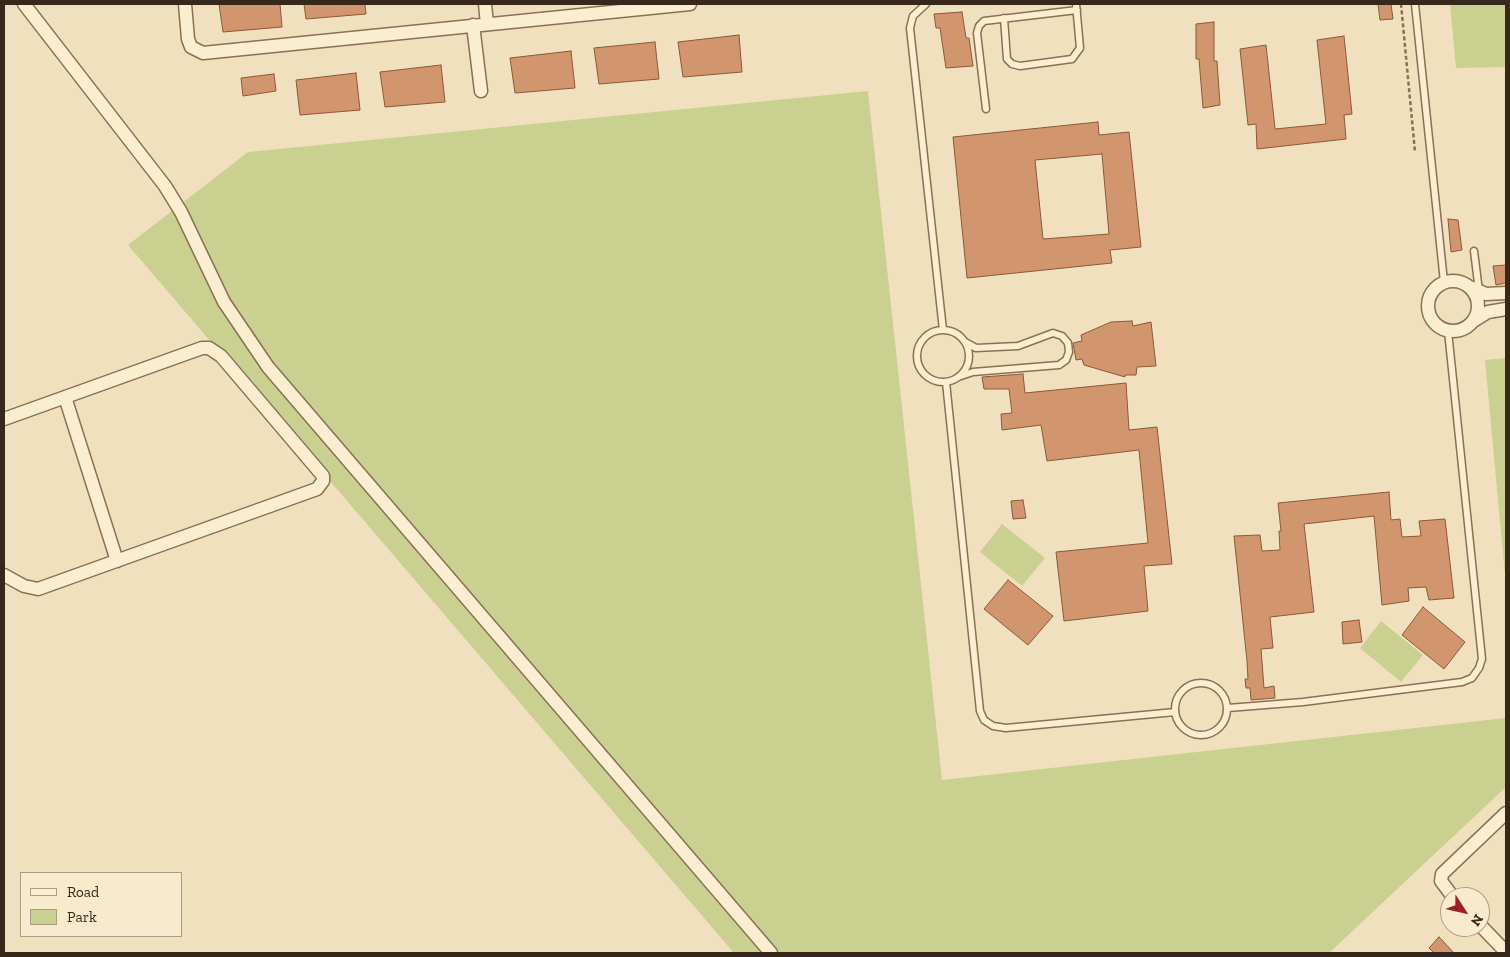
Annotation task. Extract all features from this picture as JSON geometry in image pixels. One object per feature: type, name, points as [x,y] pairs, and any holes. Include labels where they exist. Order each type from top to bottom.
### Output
[{"type":"street","points":[[24,4],[165,186],[182,212],[224,302],[268,367],[771,953]]},
{"type":"street","points":[[184,4],[188,39],[191,47],[203,53],[690,4]]},
{"type":"street","points":[[485,4],[487,24]]},
{"type":"street","points":[[473,25],[481,91]]},
{"type":"street","points":[[1506,293],[1492,294],[1479,292],[1466,284],[1451,280],[1444,282],[1432,292],[1428,308],[1434,322],[1448,331],[1457,331],[1488,312],[1506,309]]},
{"type":"street","points":[[1466,284],[1477,297],[1478,306],[1472,322]]},
{"type":"street","points":[[4,419],[202,348],[209,348],[221,356],[323,476],[323,481],[317,489],[38,589],[24,586],[4,575]]},
{"type":"street","points":[[65,397],[117,561]]},
{"type":"street","points":[[1446,887],[1441,881],[1442,874],[1506,812]]},
{"type":"street","points":[[1490,935],[1506,952]]},
{"type":"lane","points":[[926,4],[913,16],[910,28],[943,330]]},
{"type":"lane","points":[[1415,4],[1444,282]]},
{"type":"lane","points":[[986,109],[977,33],[979,26],[984,21],[1076,7],[1080,48],[1078,54],[1072,60],[1020,66],[1012,64],[1007,59],[1004,18]]},
{"type":"lane","points":[[1474,251],[1479,292]]},
{"type":"lane","points":[[943,330],[956,333],[965,342],[976,348],[1018,346],[1053,332],[1062,336],[1068,343],[1069,352],[1066,360],[1059,365],[973,372],[946,382],[932,380],[921,371],[916,358],[919,344],[929,333],[943,330]]},
{"type":"lane","points":[[1228,708],[1302,702],[1462,682],[1472,678],[1479,668],[1482,659],[1448,331]]},
{"type":"lane","points":[[958,377],[967,367],[969,354],[965,342]]},
{"type":"lane","points":[[946,382],[980,711],[984,720],[993,726],[1006,728],[1175,712]]},
{"type":"lane","points":[[1200,683],[1208,684],[1222,693],[1228,708],[1222,725],[1216,731],[1199,736],[1183,728],[1175,712],[1179,696],[1191,685],[1200,683]]},
{"type":"path","points":[[1401,4],[1415,152]]},
{"type":"green space","points":[[1450,4],[1506,4],[1506,67],[1456,68]]},
{"type":"green space","points":[[868,91],[942,780],[1506,718],[1506,787],[1329,953],[734,953],[128,245],[248,152]]},
{"type":"green space","points":[[1506,358],[1506,586],[1485,360]]},
{"type":"green space","points":[[1002,524],[1045,558],[1022,586],[980,552]]},
{"type":"green space","points":[[1381,621],[1423,655],[1401,682],[1360,648]]},
{"type":"building","points":[[219,4],[280,4],[282,27],[223,32]]},
{"type":"building","points":[[304,4],[365,4],[366,14],[306,19]]},
{"type":"building","points":[[1378,4],[1391,4],[1393,19],[1380,20]]},
{"type":"building","points":[[962,12],[966,38],[969,38],[973,66],[946,68],[940,28],[936,28],[934,14]]},
{"type":"building","points":[[1214,22],[1214,61],[1217,61],[1220,105],[1203,108],[1199,59],[1196,59],[1196,24]]},
{"type":"building","points":[[739,35],[742,72],[683,77],[678,42]]},
{"type":"building","points":[[1344,36],[1352,114],[1344,115],[1346,139],[1257,149],[1256,124],[1248,125],[1240,49],[1266,45],[1275,129],[1326,124],[1317,40]]},
{"type":"building","points":[[655,42],[659,79],[599,84],[594,48]]},
{"type":"building","points":[[571,51],[575,88],[515,93],[510,58]]},
{"type":"building","points":[[441,65],[445,102],[385,107],[380,72]]},
{"type":"building","points":[[356,73],[360,110],[300,115],[296,80]]},
{"type":"building","points":[[274,74],[276,91],[243,96],[241,78]]},
{"type":"building","points":[[1098,122],[1099,135],[1129,132],[1141,247],[1110,250],[1112,263],[967,278],[953,137]],"holes":[[[1102,154],[1109,234],[1043,239],[1035,160]]]},
{"type":"building","points":[[1448,219],[1458,220],[1462,250],[1451,252]]},
{"type":"building","points":[[1506,265],[1506,283],[1496,285],[1493,266]]},
{"type":"building","points":[[1132,321],[1133,326],[1151,322],[1156,366],[1137,367],[1136,375],[1125,375],[1125,377],[1084,365],[1082,359],[1076,360],[1073,343],[1082,341],[1081,335],[1111,322]]},
{"type":"building","points":[[1023,374],[1025,393],[1126,383],[1129,430],[1157,427],[1172,564],[1144,566],[1148,611],[1064,621],[1056,552],[1148,543],[1139,450],[1047,461],[1041,425],[1002,430],[1001,414],[1012,413],[1009,389],[984,389],[982,377]]},
{"type":"building","points":[[1389,492],[1391,520],[1400,519],[1402,537],[1421,536],[1419,521],[1445,519],[1454,598],[1429,600],[1426,587],[1408,588],[1409,601],[1382,605],[1374,516],[1304,524],[1314,612],[1270,617],[1273,648],[1261,649],[1264,688],[1274,686],[1275,698],[1251,700],[1250,688],[1246,688],[1245,679],[1248,679],[1247,661],[1234,536],[1260,535],[1262,551],[1280,550],[1279,531],[1281,531],[1278,503]]},
{"type":"building","points":[[1023,500],[1026,518],[1013,519],[1011,501]]},
{"type":"building","points":[[1008,580],[1053,616],[1028,645],[984,609]]},
{"type":"building","points":[[1423,607],[1465,642],[1444,669],[1402,635]]},
{"type":"building","points":[[1359,620],[1362,642],[1343,644],[1342,622]]},
{"type":"building","points":[[1439,937],[1454,953],[1434,953],[1429,948]]}]
